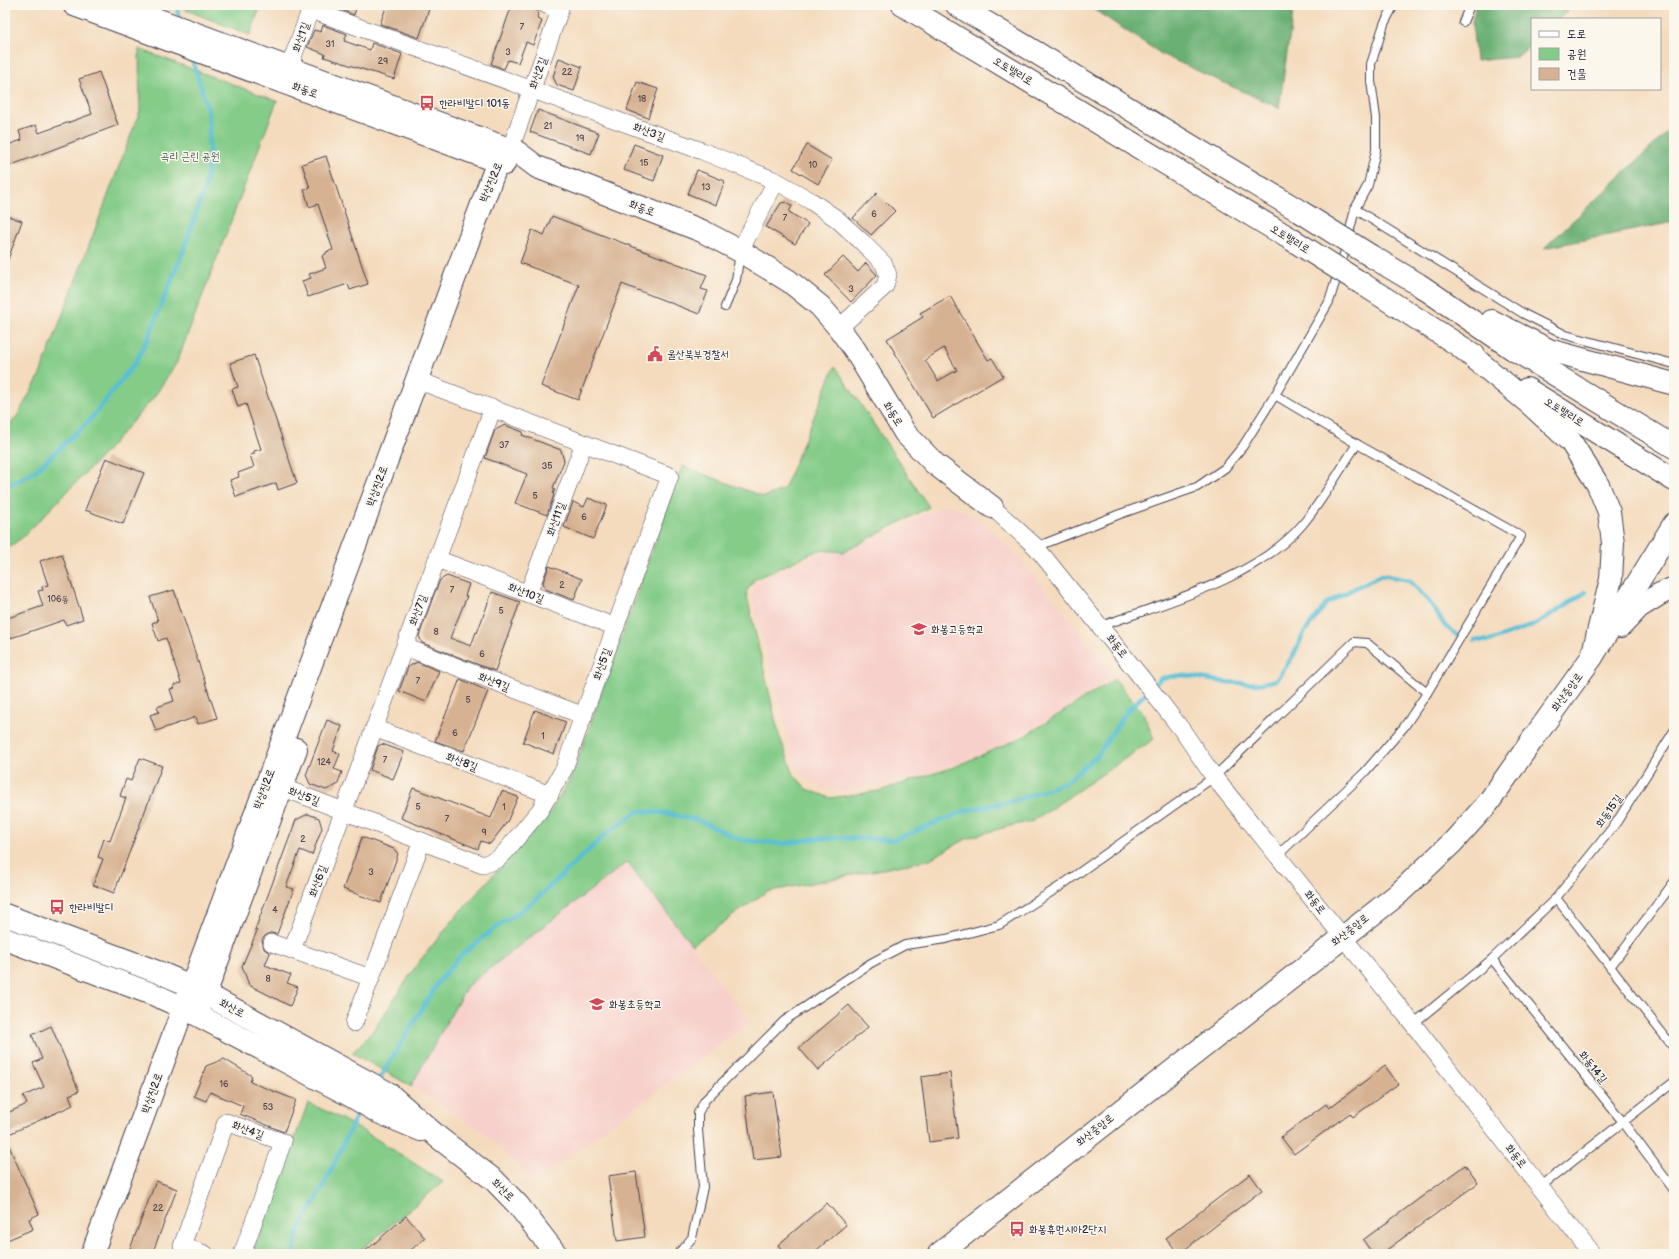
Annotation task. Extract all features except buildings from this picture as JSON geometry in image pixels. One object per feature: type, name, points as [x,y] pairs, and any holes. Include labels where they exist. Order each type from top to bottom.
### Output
[{"type":"main road","name":"화동로","points":[[74,5],[175,34],[507,159]]},
{"type":"main road","name":"화동로","points":[[118,5],[175,34]]},
{"type":"main road","name":"오토밸리로","points":[[903,5],[1292,239],[1462,348],[1672,479]]},
{"type":"main road","points":[[957,5],[1418,284],[1513,349],[1674,447]]},
{"type":"main road","name":"화동로","points":[[203,45],[290,68],[507,159]]},
{"type":"main road","name":"화동로","points":[[507,159],[517,152],[537,167],[702,231],[740,250],[789,281],[820,306],[839,328],[855,350],[905,433],[935,464],[992,507]]},
{"type":"main road","name":"박상진2로","points":[[92,1254],[198,990],[507,159]]},
{"type":"main road","points":[[1418,284],[1549,350],[1674,384]]},
{"type":"main road","points":[[1462,348],[1530,404],[1571,442],[1598,485],[1609,512],[1613,542],[1611,579],[1592,657]]},
{"type":"main road","name":"화산중앙로","points":[[939,1254],[1341,937],[1397,895],[1453,842],[1488,803],[1592,657],[1674,524]]},
{"type":"main road","points":[[1592,657],[1639,607],[1660,594],[1674,588]]},
{"type":"main road","name":"화산로","points":[[5,915],[163,974],[198,990],[356,1086],[378,1112],[439,1138]]},
{"type":"main road","name":"화산로","points":[[5,939],[155,995],[356,1086],[388,1093],[439,1138],[494,1180],[518,1205],[556,1254]]},
{"type":"main road","name":"박상진2로","points":[[108,1254],[190,1011]]},
{"type":"street","name":"화산2길","points":[[507,159],[560,10],[546,5]]},
{"type":"street","name":"화산3길","points":[[312,8],[532,90],[702,151],[776,181],[811,201],[836,219],[884,264],[888,276],[885,286],[839,328]]},
{"type":"street","name":"화산1길","points":[[290,68],[312,8]]},
{"type":"street","points":[[740,250],[776,181]]},
{"type":"street","name":"화산5길","points":[[274,785],[484,865],[498,859],[506,852],[540,810],[564,769],[584,716],[670,476],[424,382]]},
{"type":"street","name":"화산7길","points":[[344,811],[493,408]]},
{"type":"street","name":"화산11길","points":[[528,594],[584,443]]},
{"type":"street","name":"화동로","points":[[992,507],[1036,547],[1101,626],[1157,696],[1214,777],[1278,855],[1341,937],[1413,1024],[1592,1254]]},
{"type":"street","name":"화산10길","points":[[437,559],[616,627]]},
{"type":"street","name":"화산9길","points":[[405,647],[584,716]]},
{"type":"street","name":"화산8길","points":[[374,728],[550,795]]},
{"type":"street","name":"화산6길","points":[[292,950],[344,811]]},
{"type":"street","points":[[354,1023],[422,841]]},
{"type":"street","points":[[272,943],[371,978]]},
{"type":"street","name":"화산4길","points":[[205,1254],[182,1246],[226,1122],[283,1142],[242,1254]]},
{"type":"lane","points":[[1036,547],[1120,514],[1197,487],[1225,468],[1243,446],[1275,395],[1329,302],[1344,254],[1355,209],[1368,185],[1376,150],[1376,118],[1371,81],[1371,64],[1384,24],[1394,5]]},
{"type":"lane","points":[[1463,22],[1470,5]]},
{"type":"lane","points":[[1355,209],[1524,314],[1566,335],[1674,364]]},
{"type":"lane","points":[[725,306],[736,280],[740,250]]},
{"type":"lane","points":[[1275,395],[1357,444],[1521,536],[1404,727],[1364,772],[1278,855]]},
{"type":"lane","points":[[1101,626],[1192,593],[1239,572],[1278,548],[1302,525],[1357,444]]},
{"type":"lane","points":[[678,1254],[692,1238],[703,1187],[698,1113],[705,1100],[784,1021],[871,963],[905,945],[946,939],[999,925],[1059,888],[1214,777],[1354,642],[1368,643],[1426,693]]},
{"type":"lane","name":"화동15길","points":[[1413,1024],[1492,959],[1556,898],[1616,823],[1674,731]]},
{"type":"lane","points":[[1610,967],[1674,882]]},
{"type":"lane","points":[[1556,898],[1674,1048]]},
{"type":"lane","name":"화동14길","points":[[1492,959],[1623,1122],[1674,1190]]},
{"type":"lane","points":[[1540,1187],[1674,1082]]},
{"type":"shaded area","name":"화봉고등학교","points":[[944,506],[952,506],[966,511],[980,520],[1005,543],[1021,560],[1115,675],[1066,708],[1026,732],[996,747],[962,761],[917,777],[881,785],[836,791],[820,787],[807,779],[801,773],[793,755],[752,597],[754,585],[758,581],[821,553],[844,552]]},
{"type":"shaded area","name":"화봉초등학교","points":[[627,862],[750,1022],[535,1181],[481,1131],[460,1116],[411,1086],[467,986]]},
{"type":"green space","points":[[186,5],[261,5],[250,35],[186,10]]},
{"type":"green space","points":[[1087,5],[1294,5],[1279,108],[1163,55]]},
{"type":"green space","points":[[1476,5],[1574,5],[1560,18],[1531,18],[1531,45],[1517,57],[1476,61],[1472,22]]},
{"type":"green space","name":"곡리 근린 공원","points":[[139,49],[277,101],[177,362],[154,397],[101,457],[23,537],[5,550],[5,431],[17,416],[39,377],[140,111]]},
{"type":"green space","points":[[1674,126],[1674,222],[1544,248]]},
{"type":"green space","points":[[835,366],[929,507],[844,552],[819,550],[755,579],[746,592],[779,735],[794,775],[807,789],[830,798],[879,791],[954,767],[1023,737],[1115,679],[1143,713],[1154,739],[1033,821],[1009,826],[968,838],[928,860],[766,892],[692,945],[627,862],[467,986],[411,1086],[352,1053],[373,1031],[418,963],[458,914],[549,814],[571,777],[682,466],[764,497],[784,489]]},
{"type":"green space","points":[[308,1103],[360,1129],[443,1182],[356,1254],[252,1254]]},
{"type":"waterway","points":[[176,5],[180,21]]},
{"type":"waterway","points":[[5,488],[35,471],[90,420],[135,363],[148,338],[184,249],[205,187],[209,163],[209,113],[191,56]]},
{"type":"waterway","points":[[1152,686],[1161,678],[1183,675],[1224,682],[1258,684],[1277,680],[1294,654],[1304,633],[1327,603],[1382,575],[1409,580],[1431,604],[1445,626],[1458,636]]},
{"type":"waterway","points":[[1475,640],[1490,641],[1536,624],[1586,592]]},
{"type":"waterway","points":[[378,1081],[439,981],[460,956],[494,929],[533,902],[605,835],[638,811],[665,813],[700,821],[741,840],[784,844],[812,839],[847,838],[893,840],[968,810],[1018,800],[1066,782],[1097,756],[1126,712],[1147,692]]},
{"type":"waterway","points":[[293,1254],[300,1228],[322,1189],[361,1108]]},
{"type":"place","name":"한라비발디 101동","points":[[427,103]]},
{"type":"place","name":"울산북부경찰서","points":[[655,354]]},
{"type":"place","name":"화봉고등학교","points":[[919,629]]},
{"type":"place","name":"한라비발디","points":[[57,907]]},
{"type":"place","name":"화봉초등학교","points":[[597,1004]]},
{"type":"place","name":"화봉휴먼시아2단지","points":[[1017,1229]]}]
